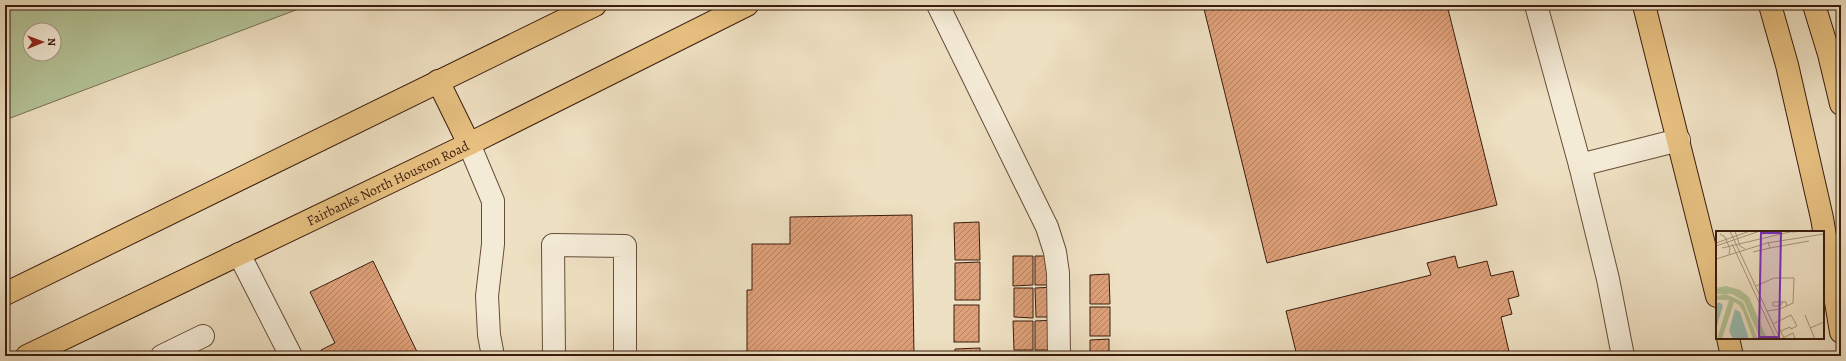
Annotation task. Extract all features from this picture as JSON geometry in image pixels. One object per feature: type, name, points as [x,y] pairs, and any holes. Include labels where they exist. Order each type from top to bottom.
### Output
[{"type":"main road","points":[[5,294],[595,5]]},
{"type":"main road","name":"Fairbanks North Houston Road","points":[[27,356],[469,144],[747,5]]},
{"type":"main road","points":[[1644,5],[1716,292]]},
{"type":"main road","points":[[1770,5],[1787,64],[1822,218],[1841,332]]},
{"type":"main road","points":[[1814,5],[1829,54],[1841,104]]},
{"type":"main road","points":[[438,81],[469,144]]},
{"type":"main road","points":[[1728,339],[1732,356]]},
{"type":"lane","points":[[938,5],[1047,227],[1055,252],[1058,273],[1059,356]]},
{"type":"lane","points":[[1536,5],[1580,165],[1608,279],[1623,356]]},
{"type":"lane","points":[[1580,165],[1678,140]]},
{"type":"lane","points":[[469,144],[494,201],[493,244],[487,296],[489,335],[493,356]]},
{"type":"lane","points":[[554,356],[552,246],[625,246],[625,356]]},
{"type":"lane","points":[[239,254],[291,356]]},
{"type":"lane","points":[[162,356],[203,336]]},
{"type":"green space","points":[[13,5],[309,5],[5,120],[5,8]]},
{"type":"building","points":[[1203,5],[1447,5],[1497,205],[1267,263]]},
{"type":"building","points":[[912,215],[914,356],[747,356],[747,290],[752,290],[752,244],[790,244],[790,217]]},
{"type":"building","points":[[979,222],[980,260],[955,260],[954,223]]},
{"type":"building","points":[[1013,256],[1033,256],[1033,285],[1013,286]]},
{"type":"building","points":[[1035,256],[1054,256],[1055,285],[1035,285]]},
{"type":"building","points":[[1455,256],[1458,268],[1487,261],[1491,276],[1513,271],[1519,296],[1508,299],[1512,314],[1501,317],[1510,356],[1297,356],[1286,311],[1431,275],[1427,263]]},
{"type":"building","points":[[373,261],[419,356],[324,356],[321,350],[335,343],[310,292]]},
{"type":"building","points":[[980,262],[980,300],[955,300],[955,263]]},
{"type":"building","points":[[1109,274],[1110,304],[1090,304],[1090,275]]},
{"type":"building","points":[[1055,287],[1055,317],[1036,317],[1035,288]]},
{"type":"building","points":[[1014,288],[1033,288],[1033,318],[1014,317]]},
{"type":"building","points":[[954,305],[979,305],[979,342],[954,342]]},
{"type":"building","points":[[1090,307],[1110,307],[1110,336],[1090,336]]},
{"type":"building","points":[[1054,320],[1054,350],[1035,350],[1035,321]]},
{"type":"building","points":[[1013,321],[1033,321],[1033,350],[1014,350]]},
{"type":"building","points":[[1109,339],[1109,356],[1090,356],[1090,340]]},
{"type":"building","points":[[980,348],[980,356],[955,356],[955,349]]}]
